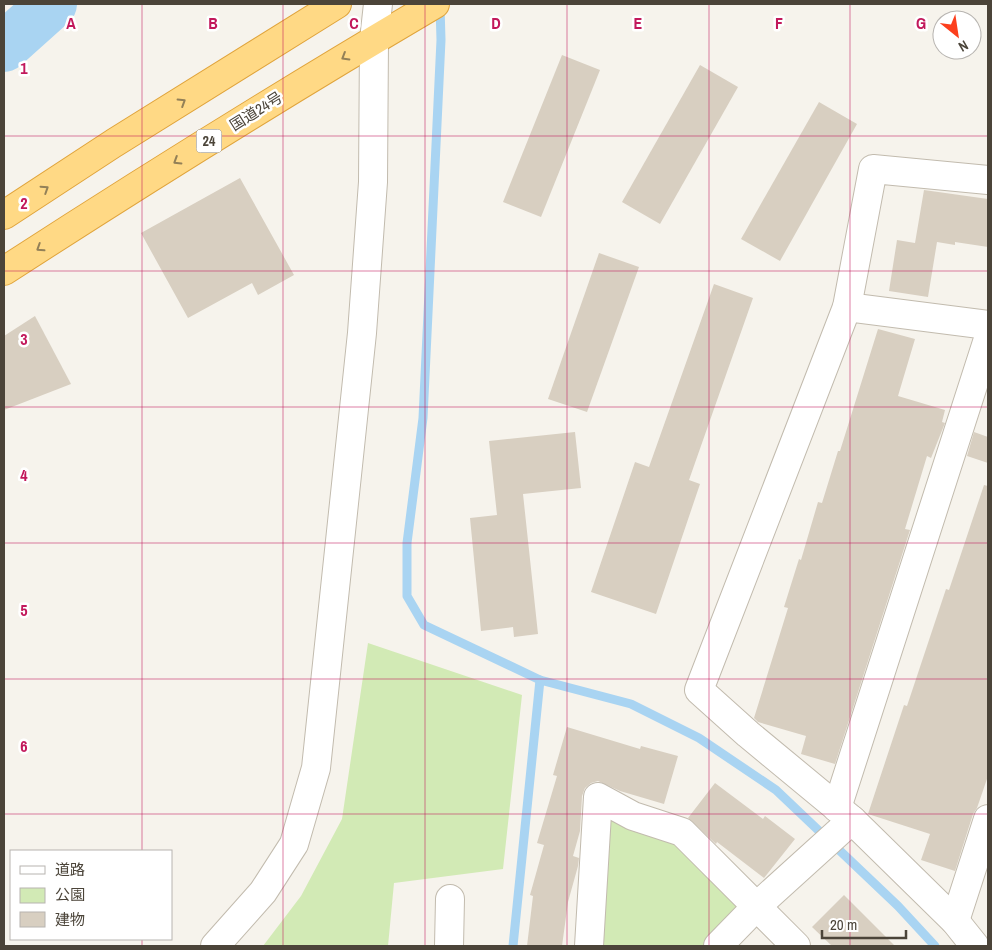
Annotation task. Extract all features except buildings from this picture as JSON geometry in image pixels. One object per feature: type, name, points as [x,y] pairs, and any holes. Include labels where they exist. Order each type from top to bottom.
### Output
[{"type":"highway","points":[[4,215],[114,143],[337,4]]},
{"type":"highway","name":"国道24号","points":[[4,271],[133,188],[426,9]]},
{"type":"street","points":[[214,946],[263,892],[294,844],[316,768],[362,333],[373,182],[374,40],[378,4]]},
{"type":"street","points":[[975,946],[955,921],[699,690],[847,307],[873,169],[988,180]]},
{"type":"street","points":[[847,307],[988,325]]},
{"type":"street","points":[[718,946],[756,907],[817,852],[843,820],[988,339]]},
{"type":"street","points":[[589,946],[598,797],[632,816],[682,832],[796,946]]},
{"type":"street","points":[[955,921],[988,820]]},
{"type":"street","points":[[450,899],[450,946]]},
{"type":"green space","points":[[368,643],[522,695],[503,869],[394,883],[388,946],[263,946],[301,896],[342,819]]},
{"type":"green space","points":[[616,814],[677,841],[736,900],[737,913],[703,946],[596,946],[606,818]]},
{"type":"waterway","points":[[4,47],[52,4]]},
{"type":"waterway","points":[[440,6],[441,40],[423,418],[407,543],[407,596],[424,625],[540,680],[631,704],[699,738],[776,790],[898,906],[935,946]]},
{"type":"waterway","points":[[513,946],[540,680]]}]
